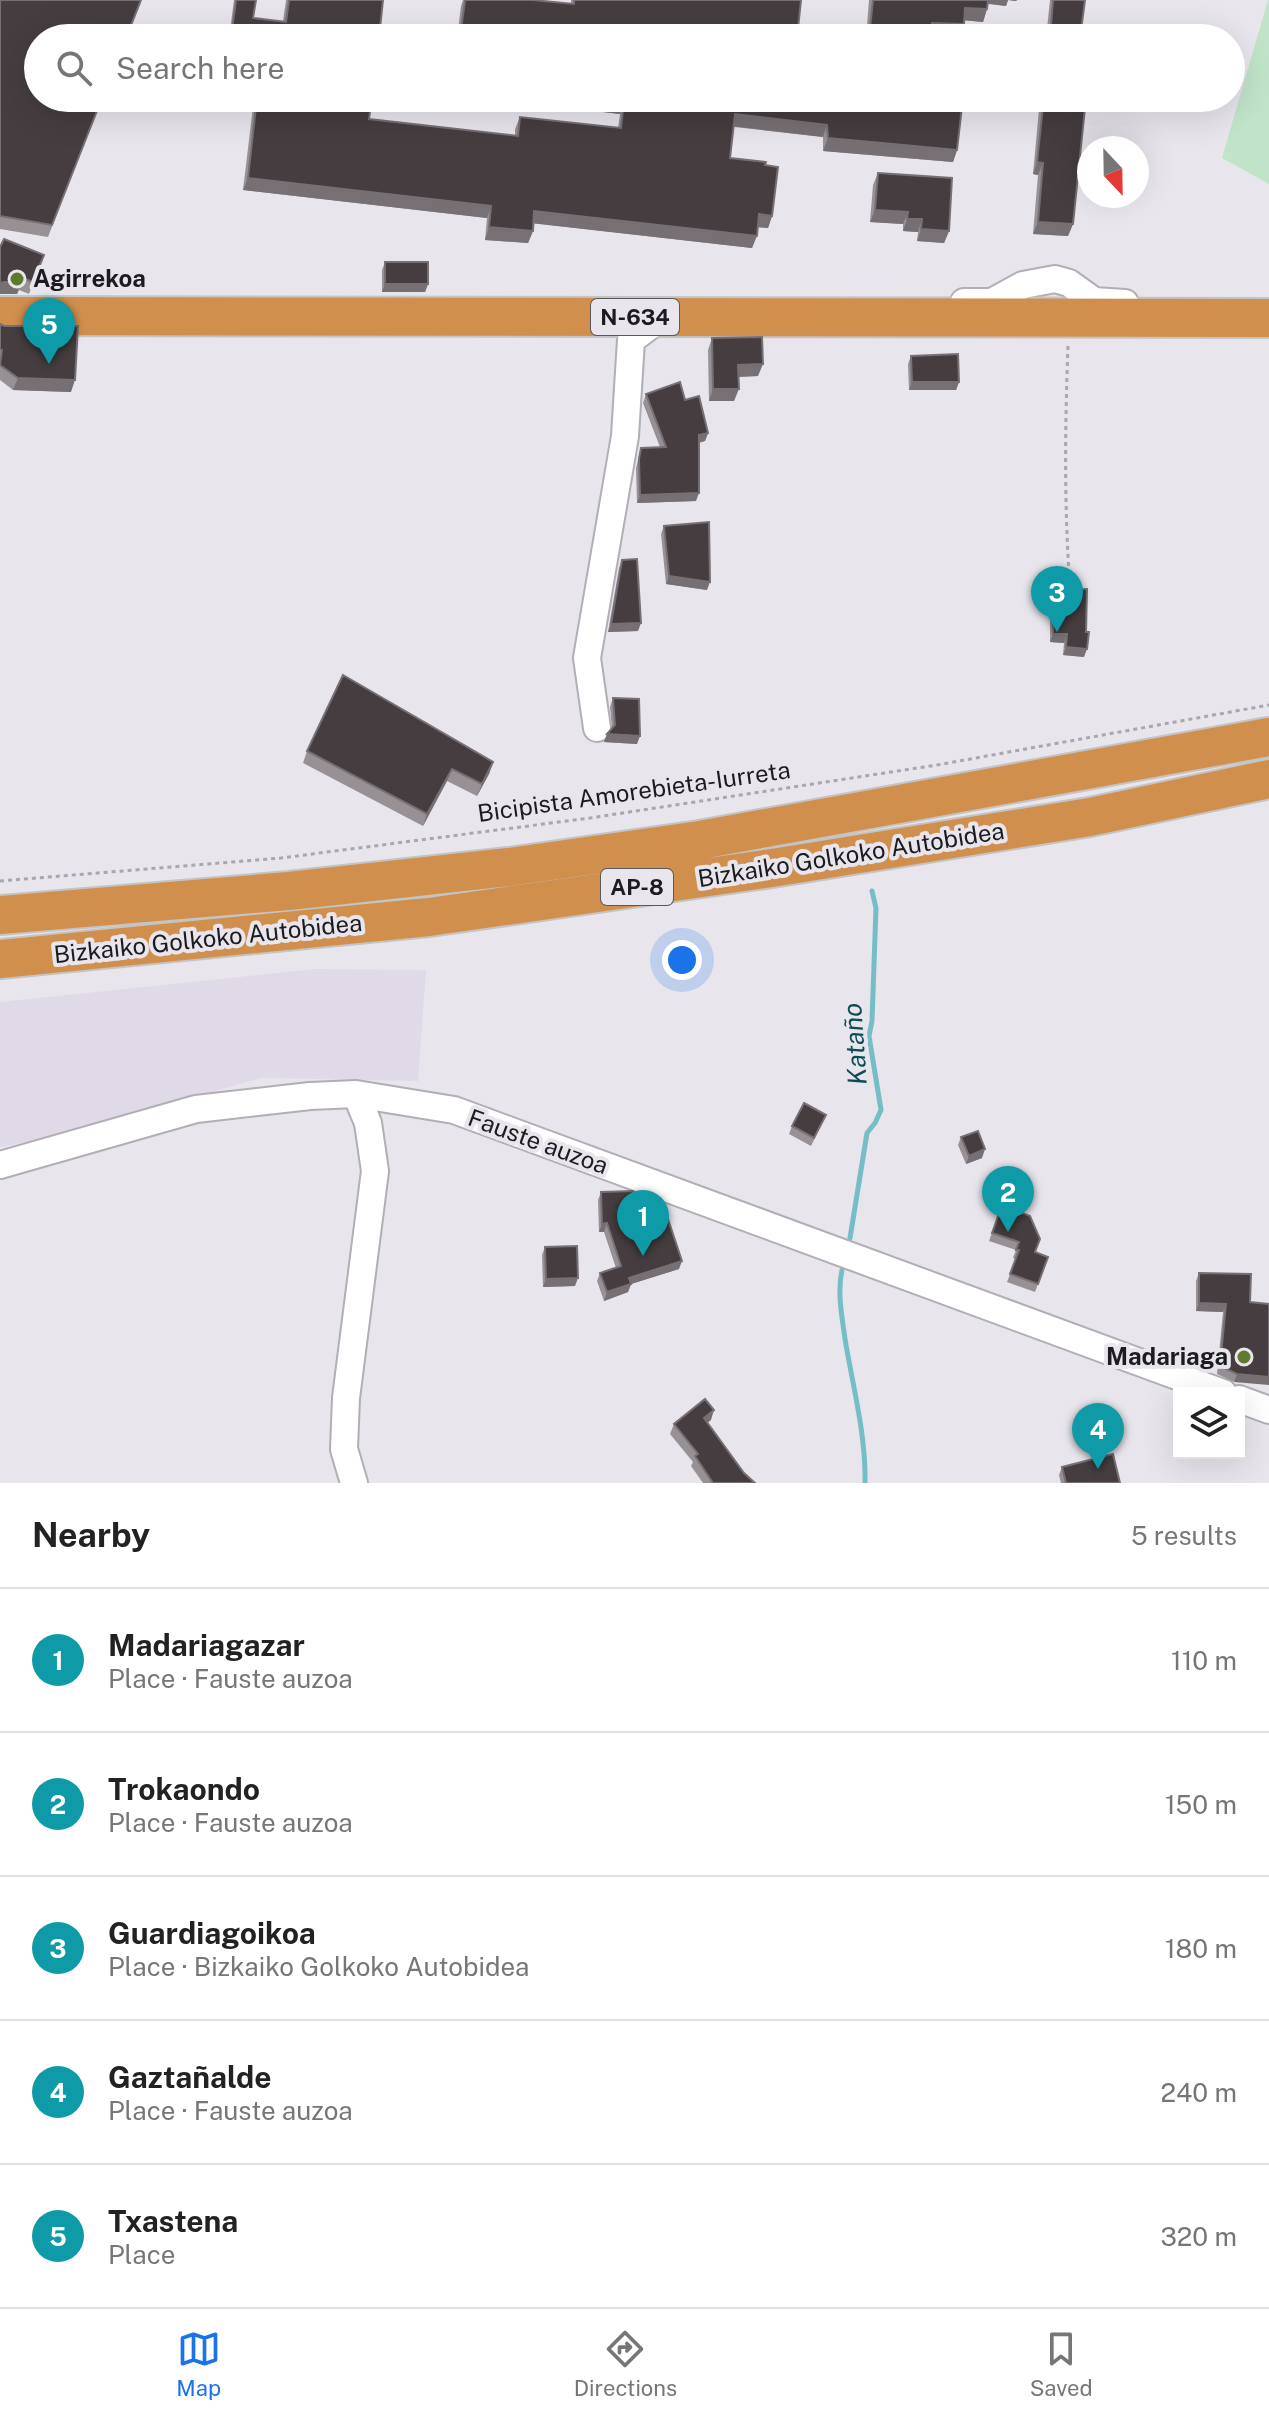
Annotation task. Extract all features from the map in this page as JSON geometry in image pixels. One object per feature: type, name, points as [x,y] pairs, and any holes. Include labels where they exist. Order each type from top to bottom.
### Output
[{"type":"highway","name":"N-634","points":[[0,316],[617,329],[674,317],[1269,318]]},
{"type":"highway","name":"Bizkaiko Golkoko Autobidea","points":[[0,915],[289,891],[509,867],[700,840],[1269,737]]},
{"type":"highway","name":"Bizkaiko Golkoko Autobidea","points":[[0,959],[429,917],[772,868],[1090,817],[1269,779]]},
{"type":"street","points":[[770,317],[835,302],[992,302],[1023,285],[1055,279],[1069,283],[1094,301],[1269,303]]},
{"type":"street","points":[[597,728],[587,658],[625,436],[617,329]]},
{"type":"street","points":[[354,1483],[344,1449],[346,1398],[375,1171],[368,1123],[356,1094]]},
{"type":"street","name":"Fauste auzoa","points":[[0,1165],[196,1109],[356,1094],[454,1110],[1207,1387]]},
{"type":"street","points":[[1245,1401],[1269,1410]]},
{"type":"path","points":[[1069,318],[1064,440],[1070,587]]},
{"type":"path","name":"Bicipista Amorebieta-Iurreta","points":[[0,881],[268,860],[590,818],[952,762],[1269,705]]},
{"type":"shaded area","points":[[315,969],[426,970],[418,1081],[261,1078],[47,1138],[0,1147],[0,1002]]},
{"type":"green space","points":[[1269,0],[1269,184],[1222,158],[1235,112],[1245,112],[1245,79]]},
{"type":"building","points":[[0,0],[141,0],[132,24],[24,24],[24,112],[96,112],[52,225],[0,216]]},
{"type":"building","points":[[236,0],[256,0],[253,18],[286,22],[289,0],[383,0],[380,24],[233,24]]},
{"type":"building","points":[[465,0],[533,0],[574,4],[574,0],[801,0],[798,24],[462,24]]},
{"type":"building","points":[[873,0],[988,0],[987,9],[965,8],[964,24],[870,24]]},
{"type":"building","points":[[1053,0],[1085,0],[1082,24],[1051,24]]},
{"type":"building","points":[[255,112],[370,112],[369,119],[518,136],[520,117],[621,128],[623,112],[961,112],[957,150],[828,138],[827,125],[735,114],[730,158],[766,162],[765,165],[778,167],[772,216],[759,214],[757,236],[534,211],[533,231],[489,227],[491,206],[248,178]]},
{"type":"building","points":[[1042,112],[1085,112],[1082,136],[1077,136],[1073,224],[1038,222],[1043,163],[1037,162]]},
{"type":"building","points":[[878,173],[952,178],[949,231],[921,229],[922,219],[907,219],[908,212],[875,210]]},
{"type":"building","points":[[4,239],[44,255],[33,282],[23,278],[21,282],[0,283],[0,247]]},
{"type":"building","points":[[385,262],[428,262],[428,284],[385,284]]},
{"type":"building","points":[[0,324],[78,326],[75,380],[18,378],[0,365]]},
{"type":"building","points":[[762,337],[763,364],[738,365],[739,389],[713,389],[712,338]]},
{"type":"building","points":[[958,354],[959,382],[912,382],[911,356]]},
{"type":"building","points":[[680,382],[685,400],[699,396],[708,433],[699,435],[699,493],[640,495],[641,448],[666,447],[646,394]]},
{"type":"building","points":[[709,522],[710,582],[669,576],[664,526]]},
{"type":"building","points":[[637,559],[641,623],[611,624],[622,560]]},
{"type":"building","points":[[1087,589],[1087,649],[1066,647],[1067,634],[1053,634],[1053,613],[1064,611],[1064,590]]},
{"type":"building","points":[[343,675],[493,762],[482,784],[452,769],[427,814],[307,751]]},
{"type":"building","points":[[613,698],[639,699],[640,736],[607,734],[615,725]]},
{"type":"building","points":[[804,1103],[826,1115],[814,1138],[792,1126]]},
{"type":"building","points":[[978,1131],[985,1149],[969,1156],[961,1137]]},
{"type":"building","points":[[633,1191],[634,1227],[667,1216],[682,1261],[629,1278],[631,1284],[607,1292],[600,1273],[621,1266],[607,1223],[602,1224],[601,1192]]},
{"type":"building","points":[[1002,1205],[1030,1216],[1040,1239],[1035,1252],[1048,1257],[1038,1284],[1010,1274],[1019,1242],[992,1233]]},
{"type":"building","points":[[577,1246],[578,1278],[546,1279],[545,1247]]},
{"type":"building","points":[[1199,1273],[1251,1274],[1250,1302],[1269,1304],[1269,1377],[1237,1374],[1220,1366],[1226,1304],[1199,1303]]},
{"type":"building","points":[[705,1399],[714,1410],[704,1418],[744,1473],[755,1483],[713,1483],[695,1456],[698,1454],[674,1424]]},
{"type":"building","points":[[1113,1454],[1120,1483],[1066,1483],[1062,1467]]},
{"type":"waterway","name":"Kataño","points":[[850,1238],[867,1133],[881,1110],[869,1036],[876,908],[872,891]]},
{"type":"waterway","name":"Kataño","points":[[842,1270],[841,1313],[861,1429],[865,1483]]},
{"type":"place","name":"Agirrekoa","points":[[17,279]]},
{"type":"place","name":"Txastena","points":[[49,364]]},
{"type":"place","name":"Guardiagoikoa","points":[[1057,632]]},
{"type":"place","name":"Trokaondo","points":[[1008,1232]]},
{"type":"place","name":"Madariagazar","points":[[643,1256]]},
{"type":"place","name":"Madariaga","points":[[1244,1357]]},
{"type":"place","name":"Gaztañalde","points":[[1098,1469]]}]
